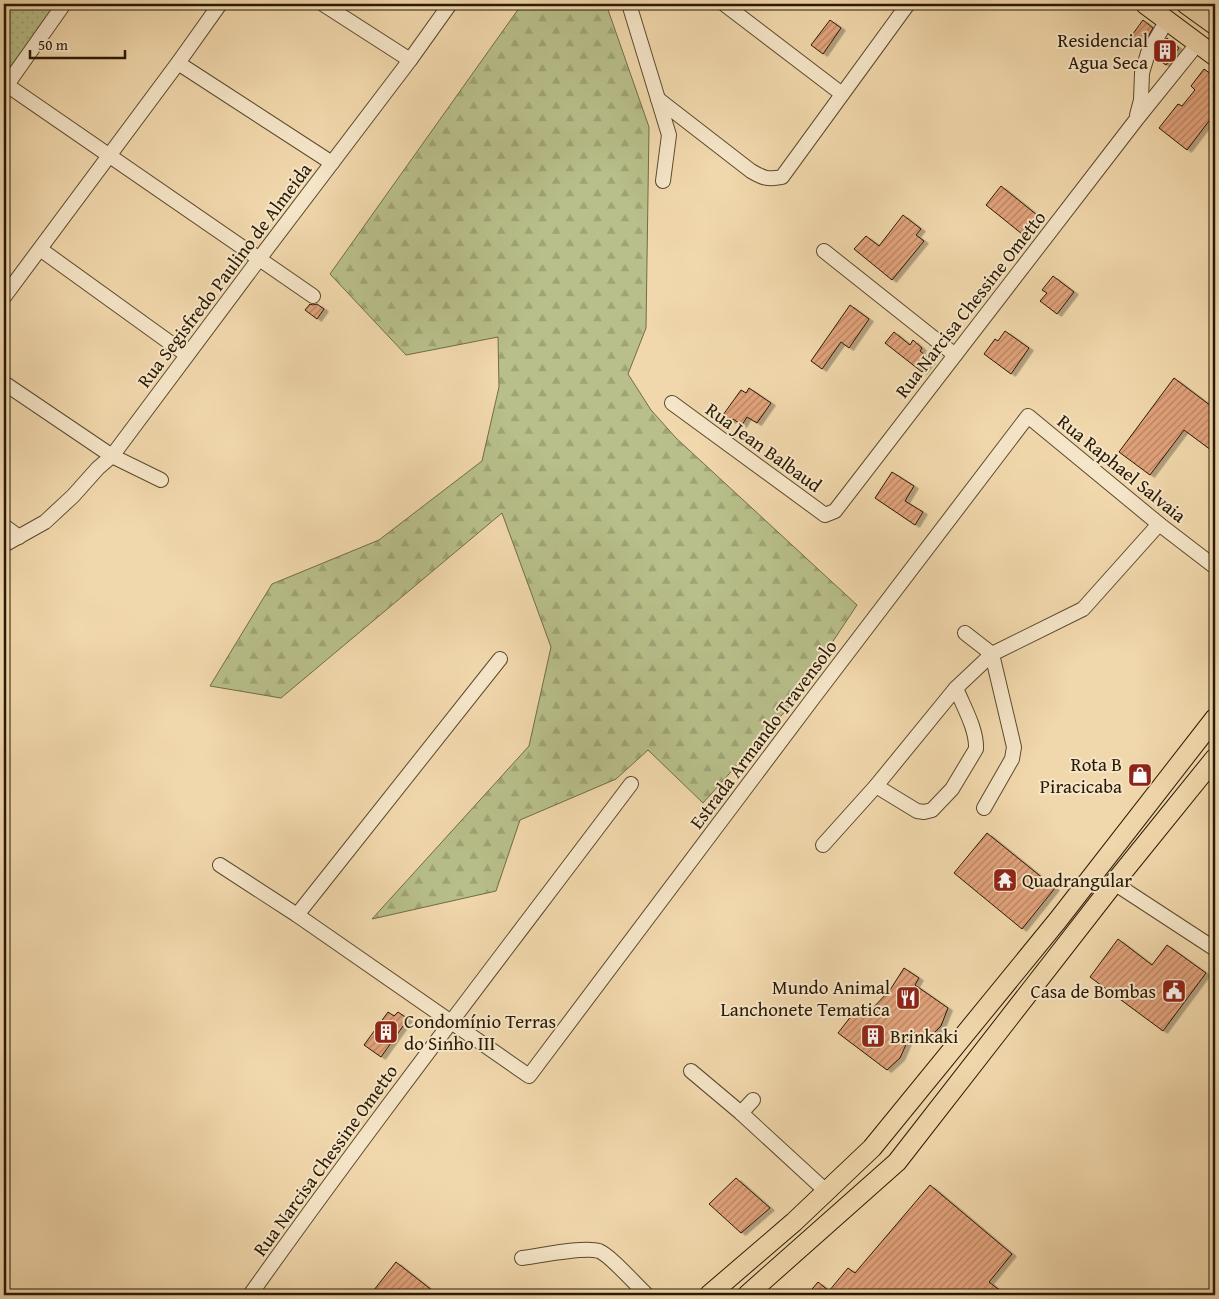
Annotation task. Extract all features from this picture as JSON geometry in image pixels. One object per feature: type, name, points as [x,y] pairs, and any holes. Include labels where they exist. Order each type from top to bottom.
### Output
[{"type":"main road","points":[[1145,4],[1215,56]]},
{"type":"main road","points":[[1186,4],[1210,15]]},
{"type":"main road","points":[[709,1295],[780,1235],[872,1148],[1058,920],[1215,718]]},
{"type":"main road","points":[[749,1293],[897,1162],[1114,882],[1215,758]]},
{"type":"main road","points":[[1114,882],[1107,878],[1106,872],[1128,837],[1131,825]]},
{"type":"main road","points":[[749,1293],[757,1275],[782,1253],[786,1246],[784,1238],[780,1235]]},
{"type":"street","points":[[64,4],[5,86],[314,296]]},
{"type":"street","points":[[4,298],[220,4]]},
{"type":"street","points":[[323,4],[410,60]]},
{"type":"street","name":"Rua Segisfredo Paulino de Almeida","points":[[4,545],[45,522],[112,456],[258,259],[410,60],[450,4]]},
{"type":"street","points":[[629,4],[669,135],[663,181]]},
{"type":"street","points":[[724,4],[842,94]]},
{"type":"street","points":[[658,99],[751,171],[763,178],[782,177],[908,4]]},
{"type":"street","name":"Rua Narcisa Chessine Ometto","points":[[1136,120],[1141,100],[1142,73],[1148,53],[1167,20]]},
{"type":"street","name":"Rua Narcisa Chessine Ometto","points":[[835,511],[1136,120],[1198,43]]},
{"type":"street","points":[[178,63],[332,163]]},
{"type":"street","points":[[40,249],[187,355]]},
{"type":"street","points":[[824,250],[955,355]]},
{"type":"street","points":[[4,383],[112,456],[162,480]]},
{"type":"street","name":"Rua Jean Balbaud","points":[[672,403],[825,515],[835,511]]},
{"type":"street","name":"Rua Raphael Salvaia","points":[[1028,416],[1159,524],[1215,567]]},
{"type":"street","name":"Estrada Armando Travensolo","points":[[451,1022],[529,1076],[814,696],[1028,416]]},
{"type":"street","points":[[823,844],[876,786],[956,688],[992,654],[1082,609],[1159,524]]},
{"type":"street","points":[[4,526],[19,537]]},
{"type":"street","points":[[965,633],[992,654],[1014,747],[1012,759],[984,808]]},
{"type":"street","points":[[297,915],[500,659]]},
{"type":"street","points":[[876,786],[917,811],[924,812],[932,810],[952,789],[976,749],[974,732],[956,688]]},
{"type":"street","name":"Rua Narcisa Chessine Ometto","points":[[250,1295],[321,1196],[631,784]]},
{"type":"street","points":[[220,865],[297,915],[451,1022]]},
{"type":"street","points":[[1114,882],[1215,949]]},
{"type":"street","points":[[691,1071],[741,1113],[827,1192]]},
{"type":"street","points":[[741,1113],[753,1100]]},
{"type":"street","points":[[522,1258],[582,1249],[599,1251],[613,1261],[647,1295]]},
{"type":"green space","points":[[4,4],[56,4],[12,67],[4,61]]},
{"type":"green space","points":[[522,4],[606,4],[649,127],[646,328],[628,374],[651,410],[676,438],[857,605],[790,706],[703,803],[648,750],[616,779],[520,820],[496,891],[372,919],[529,746],[551,647],[502,513],[281,698],[210,686],[272,584],[379,540],[482,461],[499,387],[498,337],[406,355],[330,274]]},
{"type":"building","points":[[830,20],[841,28],[823,54],[811,45]]},
{"type":"building","points":[[1143,20],[1153,28],[1142,47],[1130,38]]},
{"type":"building","name":"Residencial Agua Seca","points":[[1167,38],[1179,48],[1166,65],[1156,58]]},
{"type":"building","points":[[1204,69],[1215,77],[1215,113],[1187,150],[1159,128],[1178,104],[1182,106],[1195,90],[1191,86]]},
{"type":"building","points":[[1001,186],[1037,215],[1022,234],[986,205]]},
{"type":"building","points":[[903,215],[921,229],[916,235],[924,241],[892,280],[854,249],[866,236],[879,246]]},
{"type":"building","points":[[1053,276],[1074,292],[1057,314],[1040,301],[1047,293],[1042,290]]},
{"type":"building","points":[[310,304],[317,304],[324,309],[317,319],[305,310]]},
{"type":"building","points":[[850,305],[869,319],[849,348],[841,342],[822,369],[811,361]]},
{"type":"building","points":[[1005,331],[1029,348],[1011,374],[984,354],[995,339],[998,341]]},
{"type":"building","points":[[894,332],[910,345],[913,340],[922,348],[920,351],[931,360],[922,372],[885,343]]},
{"type":"building","points":[[1174,378],[1215,409],[1215,453],[1184,430],[1150,475],[1119,452]]},
{"type":"building","points":[[749,388],[771,403],[757,423],[747,417],[742,425],[733,419],[731,421],[723,415],[741,390],[746,393]]},
{"type":"building","points":[[892,472],[914,486],[905,501],[923,512],[915,525],[875,498]]},
{"type":"building","name":"Quadrangular","points":[[987,833],[1055,888],[1022,929],[954,873]]},
{"type":"building","points":[[1118,939],[1152,965],[1167,945],[1206,973],[1163,1031],[1090,977]]},
{"type":"building","points":[[904,968],[919,978],[915,985],[948,1008],[941,1026],[926,1041],[912,1031],[900,1058],[887,1070],[838,1033],[859,1006],[869,1012],[890,990]]},
{"type":"building","name":"Condomínio Terras do Sinho III","points":[[388,1012],[394,1016],[398,1012],[408,1019],[381,1057],[364,1045]]},
{"type":"building","points":[[736,1178],[770,1208],[741,1233],[709,1204]]},
{"type":"building","points":[[930,1185],[1012,1254],[989,1282],[1006,1295],[807,1295],[818,1282],[829,1291],[848,1268],[855,1273]]},
{"type":"building","points":[[396,1262],[438,1295],[370,1295]]},
{"type":"place","name":"Residencial Agua Seca","points":[[1165,51]]},
{"type":"place","name":"Rota B Piracicaba","points":[[1140,775]]},
{"type":"place","name":"Quadrangular","points":[[1005,880]]},
{"type":"place","name":"Casa de Bombas","points":[[1174,991]]},
{"type":"place","name":"Mundo Animal Lanchonete Tematica","points":[[908,998]]},
{"type":"place","name":"Condomínio Terras do Sinho III","points":[[386,1032]]},
{"type":"place","name":"Brinkaki","points":[[873,1036]]}]
